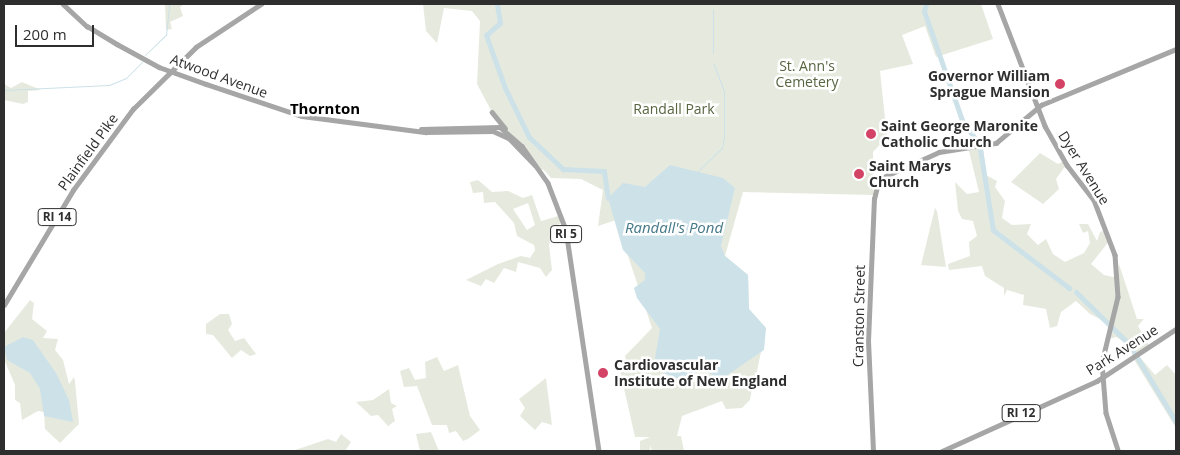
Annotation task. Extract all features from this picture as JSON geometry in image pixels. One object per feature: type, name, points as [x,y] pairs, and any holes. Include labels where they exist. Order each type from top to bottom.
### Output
[{"type":"main road","name":"Atwood Avenue","points":[[63,4],[96,32],[169,71],[297,115],[414,130],[497,132],[536,165]]},
{"type":"main road","name":"Dyer Avenue","points":[[998,4],[1038,106],[1061,157],[1094,200],[1103,221],[1118,274],[1112,318],[1107,332],[1102,363],[1108,424],[1118,451]]},
{"type":"main road","name":"RI 14","points":[[169,71],[208,38],[260,5]]},
{"type":"main road","points":[[1038,106],[1176,49]]},
{"type":"main road","name":"Plainfield Pike","points":[[4,306],[89,167],[133,109],[169,71]]},
{"type":"main road","name":"Cranston Street","points":[[873,451],[868,342],[877,182],[939,152],[999,142],[1038,106]]},
{"type":"main road","points":[[488,125],[493,120],[492,112],[509,132]]},
{"type":"main road","name":"Atwood Avenue","points":[[414,130],[488,125],[509,132],[536,165],[552,190],[565,225],[599,451]]},
{"type":"main road","name":"Park Avenue","points":[[942,451],[1103,378],[1176,329]]},
{"type":"main road","points":[[1102,363],[1107,369],[1115,370]]},
{"type":"green space","points":[[165,4],[184,4],[180,7],[183,16],[170,22],[172,29],[166,30]]},
{"type":"green space","name":"Randall Park","points":[[423,4],[981,4],[993,39],[936,57],[925,26],[902,35],[913,64],[880,71],[887,137],[873,152],[874,195],[743,192],[725,256],[748,275],[749,309],[766,328],[757,371],[759,382],[753,383],[750,400],[742,408],[726,409],[722,401],[682,416],[677,436],[681,436],[684,451],[652,451],[650,445],[650,451],[640,451],[640,441],[650,437],[635,437],[619,366],[627,363],[625,356],[652,328],[616,220],[598,226],[603,190],[581,179],[551,178],[543,169],[541,171],[493,114],[477,84],[480,21],[472,11],[444,8],[437,43],[426,31]]},
{"type":"green space","points":[[22,82],[41,90],[28,91],[28,102],[23,104],[4,100],[4,84],[11,88]]},
{"type":"green space","points":[[983,146],[986,175],[997,181],[995,187],[1005,201],[1002,218],[1012,225],[1031,224],[1027,234],[1038,245],[1046,239],[1053,254],[1065,262],[1084,253],[1090,243],[1088,231],[1083,233],[1079,224],[1088,224],[1097,241],[1100,232],[1106,230],[1110,240],[1091,264],[1104,275],[1113,277],[1118,276],[1119,264],[1137,319],[1144,319],[1138,326],[1150,347],[1139,356],[1155,375],[1167,365],[1176,375],[1176,428],[1133,358],[1131,346],[1116,337],[1105,340],[1110,324],[1090,314],[1076,301],[1061,312],[1057,326],[1050,328],[1046,309],[1023,305],[1024,295],[1007,290],[1004,296],[1004,288],[985,276],[982,266],[949,270],[948,264],[970,256],[969,242],[977,236],[973,221],[962,219],[958,211],[955,182],[967,194],[979,192],[968,147]]},
{"type":"green space","points":[[1040,153],[1058,164],[1064,161],[1066,165],[1056,179],[1059,189],[1043,204],[1011,182]]},
{"type":"green space","points":[[478,180],[492,192],[508,191],[523,198],[532,195],[541,221],[562,215],[564,221],[553,228],[549,245],[552,270],[546,277],[540,268],[518,262],[516,272],[504,268],[494,283],[486,279],[481,286],[466,280],[498,264],[521,256],[530,258],[535,250],[534,245],[517,236],[514,223],[495,202],[484,203],[483,192],[473,193],[470,182]],"holes":[[[528,203],[535,225],[527,230],[513,209]]]},
{"type":"green space","points":[[935,208],[937,211],[946,267],[921,265]]},
{"type":"green space","points":[[30,300],[34,303],[32,319],[47,331],[43,338],[58,339],[55,350],[63,360],[69,384],[74,377],[75,381],[79,424],[60,443],[45,429],[44,412],[38,411],[22,420],[20,403],[15,400],[15,385],[4,359],[4,333]]},
{"type":"green space","points":[[220,314],[229,314],[232,324],[228,330],[235,341],[244,338],[256,354],[250,356],[241,350],[232,358],[213,335],[206,334],[206,324]]},
{"type":"green space","points":[[437,357],[444,371],[458,365],[470,416],[480,430],[463,441],[456,431],[449,433],[447,425],[432,425],[417,386],[404,387],[400,371],[409,368],[415,380],[426,378],[425,362]]},
{"type":"green space","points":[[546,378],[552,425],[542,422],[535,430],[520,416],[525,408],[519,399]]},
{"type":"green space","points":[[389,389],[391,403],[397,406],[392,409],[395,421],[388,426],[378,415],[371,416],[356,402],[373,400]]},
{"type":"green space","points":[[431,432],[439,451],[420,451],[416,434]]},
{"type":"green space","points":[[341,434],[351,442],[345,451],[292,451],[328,439],[336,442]]},
{"type":"water","name":"Randall's Pond","points":[[670,165],[723,178],[735,188],[721,246],[725,256],[748,275],[749,309],[766,328],[764,350],[720,380],[702,368],[684,381],[661,372],[655,358],[660,329],[637,298],[634,288],[645,280],[645,273],[623,250],[608,198],[623,183],[645,187]]},
{"type":"water","points":[[23,337],[33,340],[56,373],[69,400],[73,422],[44,416],[40,389],[30,373],[7,360],[4,347]]},
{"type":"waterway","points":[[145,55],[166,35],[169,4]]},
{"type":"waterway","points":[[266,4],[275,4]]},
{"type":"waterway","points":[[497,4],[500,23],[486,35],[505,88],[529,137],[563,169],[604,171],[608,198]]},
{"type":"waterway","points":[[926,4],[924,11],[962,120],[979,144]]},
{"type":"waterway","points":[[713,9],[713,53]]},
{"type":"waterway","points":[[4,90],[109,85],[126,78],[142,62]]},
{"type":"waterway","points":[[698,171],[722,148],[724,137],[724,91],[713,63]]},
{"type":"waterway","points":[[980,149],[993,230],[1069,288]]},
{"type":"waterway","points":[[1076,292],[1129,344],[1176,422]]},
{"type":"place","name":"Governor William Sprague Mansion","points":[[1060,84]]},
{"type":"place","name":"Saint George Maronite Catholic Church","points":[[871,134]]},
{"type":"place","name":"Saint Marys Church","points":[[859,174]]},
{"type":"place","name":"Cardiovascular Institute of New England","points":[[603,373]]},
{"type":"district","name":"Thornton","points":[[325,109]]},
{"type":"park label","name":"St. Ann's Cemetery","points":[[807,74]]}]
